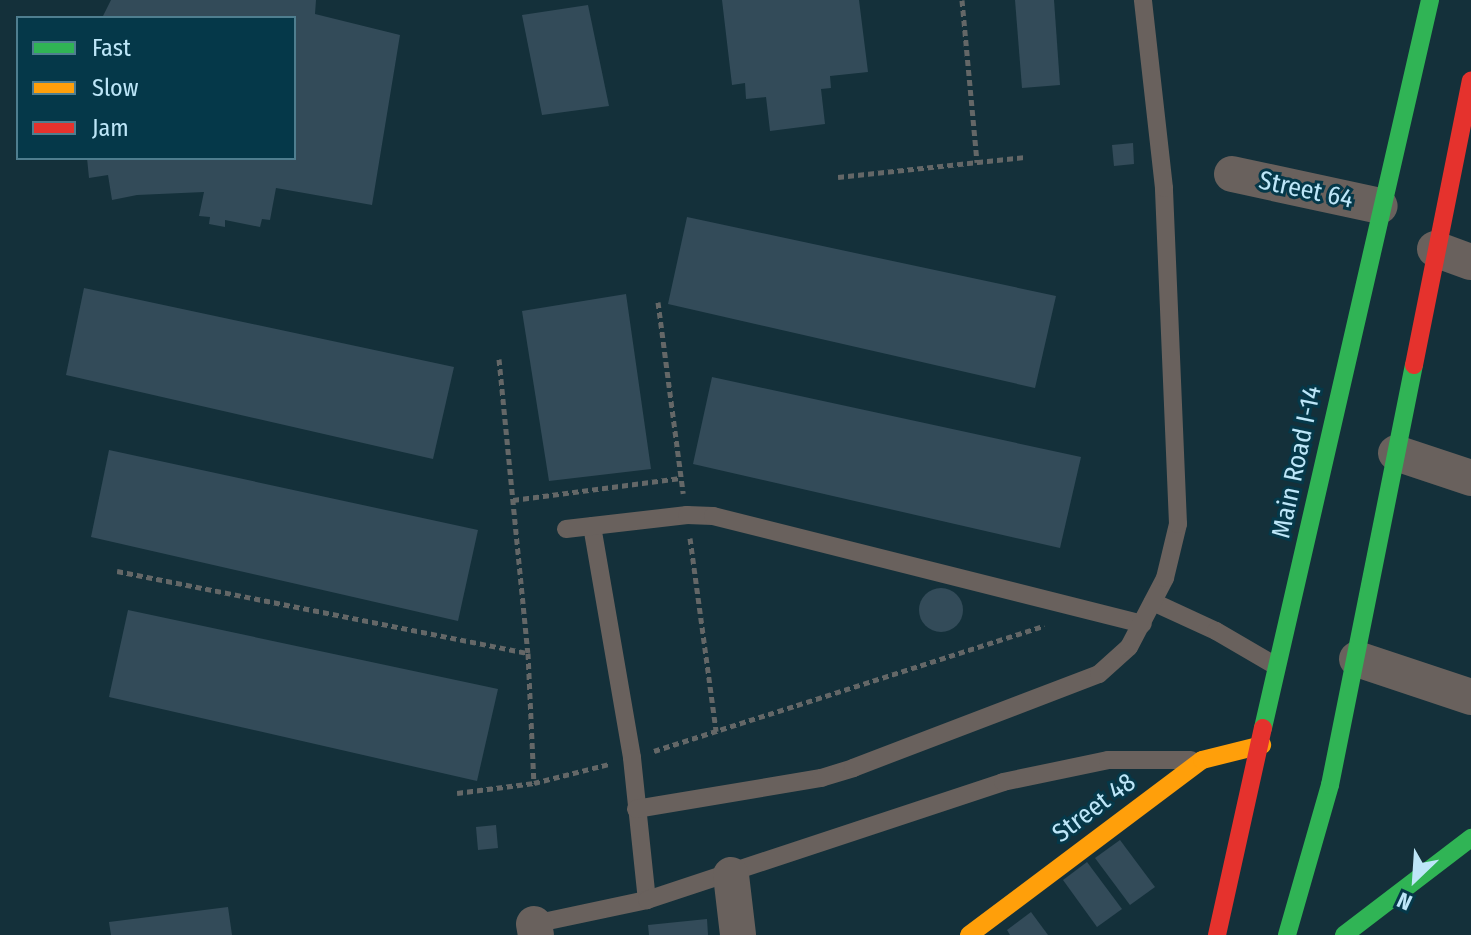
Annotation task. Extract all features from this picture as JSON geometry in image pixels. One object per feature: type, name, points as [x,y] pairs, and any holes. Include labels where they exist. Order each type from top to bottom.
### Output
[{"type":"main road","name":"Main Road I-14","points":[[1217,935],[1262,745],[1380,206],[1419,2]]},
{"type":"main road","points":[[1287,935],[1330,785],[1471,81]]},
{"type":"main road","name":"Street 48","points":[[969,935],[1202,760],[1262,745]]},
{"type":"main road","points":[[1344,935],[1471,838]]},
{"type":"street","name":"Street 64","points":[[1232,174],[1380,206]]},
{"type":"street","points":[[1435,249],[1471,262]]},
{"type":"street","points":[[1396,453],[1471,478]]},
{"type":"street","points":[[1357,659],[1471,697]]},
{"type":"street","points":[[731,875],[738,935]]},
{"type":"lane","points":[[636,809],[821,778],[853,768],[1099,674],[1129,647],[1165,578],[1178,524],[1164,188],[1143,0]]},
{"type":"lane","points":[[566,529],[687,515],[713,516],[1143,624]]},
{"type":"lane","points":[[592,526],[632,758],[647,900]]},
{"type":"lane","points":[[1153,602],[1216,631],[1279,667]]},
{"type":"lane","points":[[529,929],[647,900],[731,875],[828,838],[1003,782],[1108,760],[1202,760]]},
{"type":"path","points":[[962,0],[977,162]]},
{"type":"path","points":[[838,177],[1024,157]]},
{"type":"path","points":[[499,359],[528,653],[534,783]]},
{"type":"path","points":[[513,500],[681,478]]},
{"type":"path","points":[[117,571],[528,653]]},
{"type":"path","points":[[457,793],[534,783],[632,758],[1091,611]]},
{"type":"building","points":[[111,0],[316,0],[315,14],[400,35],[372,205],[276,188],[270,220],[262,219],[260,227],[225,220],[225,227],[209,224],[210,217],[199,216],[204,192],[137,195],[112,200],[108,175],[89,178],[87,160],[296,160],[296,16],[103,16]]},
{"type":"building","points":[[722,0],[859,0],[868,72],[830,76],[831,88],[821,89],[825,124],[770,131],[766,97],[746,99],[745,83],[732,85]]},
{"type":"building","points":[[1015,0],[1054,0],[1060,85],[1022,88]]},
{"type":"building","points":[[588,5],[609,106],[542,115],[522,15]]},
{"type":"building","points":[[1133,143],[1134,164],[1114,166],[1112,145]]},
{"type":"building","points":[[687,217],[1056,296],[1035,388],[668,304]]},
{"type":"building","points":[[84,288],[454,367],[433,459],[66,375]]},
{"type":"building","points":[[626,294],[651,469],[549,481],[522,311]]},
{"type":"building","points":[[712,377],[1081,457],[1060,548],[693,464]]},
{"type":"building","points":[[109,450],[478,530],[458,621],[91,537]]},
{"type":"building","points":[[941,588],[957,594],[963,610],[957,626],[941,632],[925,626],[919,610],[925,594]]},
{"type":"building","points":[[128,610],[498,689],[477,781],[109,697]]},
{"type":"building","points":[[496,825],[498,848],[478,850],[476,827]]},
{"type":"building","points":[[1120,840],[1155,887],[1130,905],[1095,858]]},
{"type":"building","points":[[1087,862],[1122,909],[1097,927],[1063,880]]},
{"type":"building","points":[[228,907],[232,935],[111,935],[109,922]]},
{"type":"building","points":[[1031,912],[1048,935],[1010,935],[1007,930]]},
{"type":"building","points":[[707,919],[708,935],[649,935],[648,925]]},
{"type":"traffic: fast","points":[[1263,728],[1430,0]]},
{"type":"traffic: fast","points":[[1287,935],[1330,785],[1414,365]]},
{"type":"traffic: fast","points":[[1344,935],[1471,838]]},
{"type":"traffic: slow","points":[[969,935],[1202,760],[1262,745]]},
{"type":"traffic: jam","points":[[1414,365],[1471,81]]},
{"type":"traffic: jam","points":[[1217,935],[1263,728]]}]
